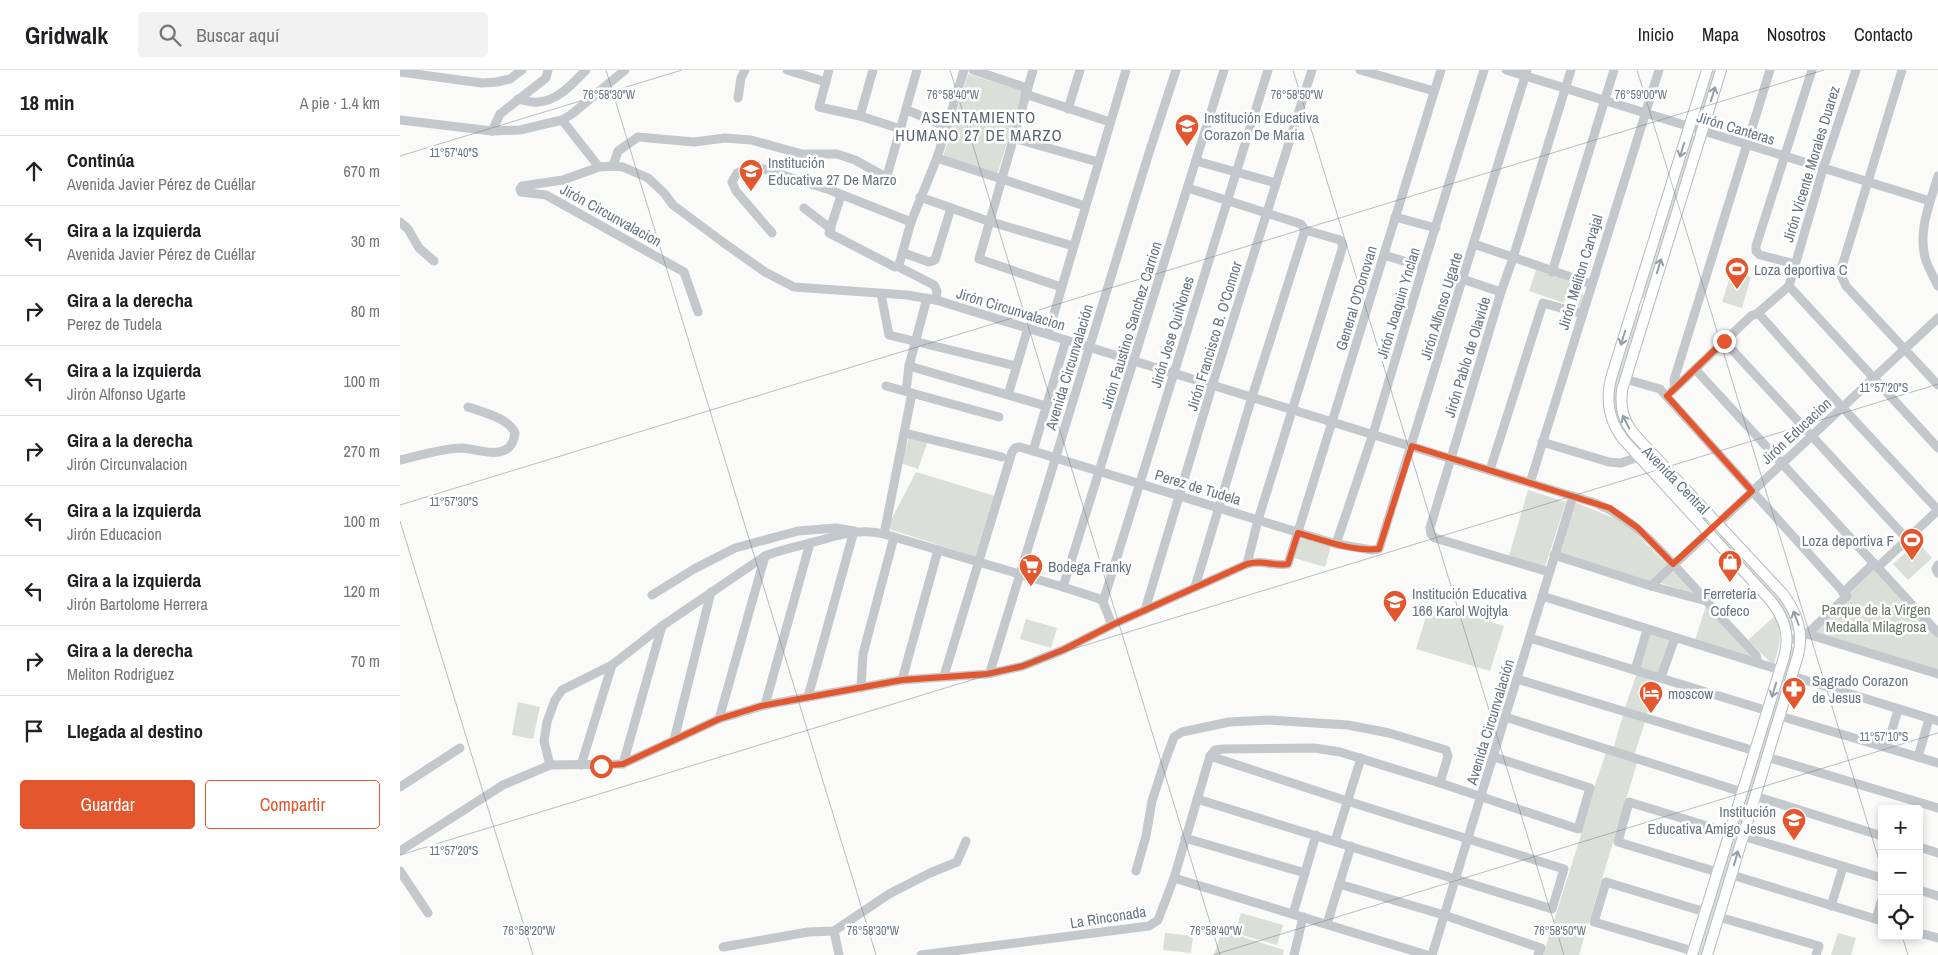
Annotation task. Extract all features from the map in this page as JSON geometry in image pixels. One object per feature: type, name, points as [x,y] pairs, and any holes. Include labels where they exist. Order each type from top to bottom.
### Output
[{"type":"main road","name":"Avenida Central","points":[[1692,953],[1768,711],[1787,640],[1784,622],[1779,611],[1638,457],[1616,429],[1610,417],[1608,396],[1610,380],[1707,70]]},
{"type":"main road","name":"Avenida Central","points":[[1707,955],[1804,636],[1791,604],[1627,426],[1622,415],[1621,402],[1625,379],[1721,70]]},
{"type":"main road","points":[[1633,306],[1646,310]]},
{"type":"street","points":[[400,72],[482,83],[510,79],[522,70]]},
{"type":"street","points":[[492,131],[500,114],[546,78],[548,70]]},
{"type":"street","points":[[518,100],[537,102],[551,100],[568,88],[586,70]]},
{"type":"street","points":[[400,120],[492,131],[520,130],[562,120],[572,114],[625,70]]},
{"type":"street","points":[[738,98],[745,70]]},
{"type":"street","points":[[788,70],[826,82]]},
{"type":"street","points":[[829,70],[819,108],[860,116],[901,128]]},
{"type":"street","points":[[860,116],[873,70]]},
{"type":"street","points":[[613,166],[618,151],[638,137],[694,142],[725,138],[751,140],[802,154],[837,154],[855,160],[887,176],[917,70]]},
{"type":"street","points":[[898,266],[920,197],[937,158],[964,70]]},
{"type":"street","points":[[973,70],[1068,109],[1110,122]]},
{"type":"street","points":[[1033,70],[988,221],[979,258],[1061,287]]},
{"type":"street","points":[[1068,109],[1080,70]]},
{"type":"street","points":[[1048,334],[1126,70]]},
{"type":"street","name":"Avenida Circunvalación","points":[[990,672],[1176,70]]},
{"type":"street","name":"Jirón Faustino Sanchez Carrion","points":[[1063,587],[1224,70]]},
{"type":"street","name":"Jirón Jose QuiÑones","points":[[1103,602],[1268,70]]},
{"type":"street","name":"Jirón Francisco B. O'Connor","points":[[1144,610],[1212,386],[1312,70]]},
{"type":"street","points":[[1360,70],[1434,92]]},
{"type":"street","name":"General O'Donovan","points":[[1247,564],[1266,561],[1280,566],[1288,564],[1441,70]]},
{"type":"street","name":"Jirón Joaquin Ynclan","points":[[1336,544],[1373,434],[1484,70]]},
{"type":"street","name":"Jirón Canteras","points":[[1506,70],[1526,73],[1644,114],[1930,202]]},
{"type":"street","name":"Jirón Pablo de Olavide","points":[[1549,572],[1435,538],[1431,534],[1430,528],[1501,292],[1571,70]]},
{"type":"street","points":[[1552,272],[1614,70]]},
{"type":"street","name":"Jirón Meliton Carvajal","points":[[1530,483],[1590,284],[1659,70]]},
{"type":"street","points":[[1675,388],[1674,380],[1770,70]]},
{"type":"street","points":[[1794,264],[1760,255],[1756,251],[1756,246],[1812,70]]},
{"type":"street","name":"Jirón Vicente Morales Duarez","points":[[1789,286],[1823,169],[1856,70]]},
{"type":"street","points":[[1902,70],[1840,268],[1840,278],[1938,385]]},
{"type":"street","name":"Jirón Alfonso Ugarte","points":[[1379,549],[1526,73]]},
{"type":"street","points":[[906,110],[947,127]]},
{"type":"street","points":[[562,120],[599,167]]},
{"type":"street","points":[[1013,138],[1098,162]]},
{"type":"street","points":[[937,158],[1085,206]]},
{"type":"street","points":[[1196,161],[1276,183]]},
{"type":"street","name":"Jirón Circunvalacion","points":[[698,312],[684,272],[546,195],[525,193],[521,192],[520,189],[526,185],[563,180],[599,167],[613,166],[639,173],[648,178],[664,193],[673,205],[724,243],[765,272],[794,287],[881,294],[907,294],[932,299],[1610,508],[1638,528],[1673,564],[1756,655],[1758,663]]},
{"type":"street","points":[[772,233],[736,190],[732,182],[737,173],[746,168],[757,167],[841,195],[911,222]]},
{"type":"street","points":[[1938,176],[1923,227],[1923,245],[1926,261],[1938,286]]},
{"type":"street","points":[[400,851],[503,785],[550,765],[623,764],[719,719],[765,705],[902,680],[987,674],[1031,663],[1063,650],[1144,610],[1247,564],[1258,520],[1343,246],[1342,242],[1305,230],[1301,224],[1188,188]]},
{"type":"street","points":[[841,195],[829,233],[934,285],[937,291],[915,340],[909,366],[909,392],[905,433],[884,534]]},
{"type":"street","points":[[920,197],[988,221],[1073,246]]},
{"type":"street","points":[[804,208],[831,229]]},
{"type":"street","points":[[904,252],[929,262],[935,260],[951,208]]},
{"type":"street","points":[[1395,217],[1436,228]]},
{"type":"street","points":[[400,222],[408,229],[419,248],[434,260]]},
{"type":"street","points":[[1195,587],[1305,230]]},
{"type":"street","points":[[1474,244],[1590,284]]},
{"type":"street","points":[[1384,255],[1423,267]]},
{"type":"street","points":[[1462,279],[1501,292]]},
{"type":"street","points":[[1667,396],[1751,316],[1758,313],[1789,286],[1938,448]]},
{"type":"street","points":[[881,294],[889,335],[1016,366]]},
{"type":"street","points":[[1490,470],[1543,303],[1582,314]]},
{"type":"street","points":[[1758,313],[1938,510],[1845,594],[1804,636]]},
{"type":"street","name":"Jirón Educacion","points":[[1651,586],[1938,318]]},
{"type":"street","points":[[1008,395],[1028,328]]},
{"type":"street","points":[[1034,451],[1066,340]]},
{"type":"street","points":[[1724,341],[1907,539]]},
{"type":"street","points":[[909,366],[1046,406]]},
{"type":"street","points":[[1695,369],[1938,633]]},
{"type":"street","points":[[1625,379],[1660,389],[1845,594]]},
{"type":"street","points":[[886,386],[999,417]]},
{"type":"street","points":[[400,460],[461,448],[500,451],[509,447],[513,442],[515,433],[510,425],[468,407]]},
{"type":"street","points":[[905,433],[1002,458]]},
{"type":"street","points":[[1542,442],[1609,462],[1621,463],[1638,457]]},
{"type":"street","name":"Perez de Tudela","points":[[978,562],[1012,452],[1015,448],[1020,447],[1336,544],[1372,550],[1379,549]]},
{"type":"street","name":"Avenida Circunvalación","points":[[1432,955],[1573,496]]},
{"type":"street","points":[[652,595],[694,569],[735,548],[798,532],[836,528],[854,531],[873,531],[1020,576],[1063,587],[1103,602],[1112,625]]},
{"type":"street","points":[[550,765],[544,741],[547,722],[555,700],[562,690],[612,666],[662,626],[765,556],[854,531]]},
{"type":"street","points":[[808,697],[854,531]]},
{"type":"street","points":[[861,688],[863,654],[894,537]]},
{"type":"street","points":[[765,705],[810,543]]},
{"type":"street","points":[[902,680],[938,550]]},
{"type":"street","points":[[1554,554],[1651,586],[1706,601]]},
{"type":"street","points":[[719,719],[765,556]]},
{"type":"street","points":[[944,676],[978,562]]},
{"type":"street","points":[[674,740],[711,592]]},
{"type":"street","points":[[1542,596],[1780,670]]},
{"type":"street","points":[[623,764],[662,626]]},
{"type":"street","points":[[1635,670],[1647,630]]},
{"type":"street","points":[[1787,640],[1804,636],[1938,674]]},
{"type":"street","points":[[1530,638],[1768,711]]},
{"type":"street","points":[[1661,677],[1675,638]]},
{"type":"street","points":[[581,765],[612,666]]},
{"type":"street","points":[[1792,676],[1934,720],[1918,757]]},
{"type":"street","points":[[1517,679],[1755,751]]},
{"type":"street","points":[[1887,747],[1898,710]]},
{"type":"street","points":[[1780,716],[1938,763]]},
{"type":"street","points":[[1506,717],[1742,792]]},
{"type":"street","points":[[1136,870],[1146,836],[1152,801],[1164,764],[1174,738],[1182,732],[1230,722],[1268,720],[1348,725],[1389,732],[1446,750],[1448,756],[1440,782]]},
{"type":"street","points":[[400,787],[460,748]]},
{"type":"street","points":[[1197,799],[1552,909],[1564,869],[1468,837],[1346,801],[1210,756],[1214,750],[1224,749],[1314,748],[1361,758],[1440,782],[1578,829],[1590,788],[1494,757]]},
{"type":"street","name":"La Rinconada","points":[[922,955],[1149,926],[1158,920],[1174,878],[1210,756]]},
{"type":"street","points":[[1767,756],[1938,808]]},
{"type":"street","points":[[1335,841],[1361,758]]},
{"type":"street","points":[[1755,796],[1878,835]]},
{"type":"street","points":[[1717,872],[1618,842],[1629,802],[1730,833]]},
{"type":"street","points":[[1293,914],[1316,835]]},
{"type":"street","points":[[1743,836],[1878,877]]},
{"type":"street","points":[[1185,838],[1305,873]]},
{"type":"street","points":[[723,946],[808,932],[834,931],[889,894],[930,873],[958,862],[966,841]]},
{"type":"street","points":[[1326,924],[1351,846]]},
{"type":"street","points":[[1923,848],[1938,852]]},
{"type":"street","points":[[1831,906],[1843,867]]},
{"type":"street","points":[[400,871],[428,913]]},
{"type":"street","points":[[1732,875],[1878,920]]},
{"type":"street","points":[[1174,878],[1427,955]]},
{"type":"street","points":[[1692,953],[1594,922],[1606,882],[1705,912]]},
{"type":"street","points":[[1339,884],[1444,916],[1540,951]]},
{"type":"street","points":[[1923,891],[1938,896]]},
{"type":"street","points":[[1719,916],[1818,950]]},
{"type":"street","points":[[1294,955],[1303,917]]},
{"type":"street","points":[[834,931],[839,955]]},
{"type":"street","points":[[1923,934],[1938,938]]},
{"type":"green space","points":[[1712,70],[1717,70],[1701,121],[1696,119]]},
{"type":"green space","points":[[968,74],[1023,91],[997,175],[943,157]]},
{"type":"green space","points":[[1691,135],[1697,137],[1647,300],[1641,298]]},
{"type":"green space","points":[[1536,270],[1571,282],[1564,303],[1529,291]]},
{"type":"green space","name":"Loza deportiva C","points":[[1732,271],[1751,277],[1742,308],[1722,302]]},
{"type":"green space","points":[[1577,292],[1586,295],[1581,311],[1572,309]]},
{"type":"green space","points":[[1642,311],[1618,409],[1709,518],[1704,523],[1624,434],[1612,406],[1613,385],[1636,312]]},
{"type":"green space","points":[[910,435],[928,441],[918,469],[900,463]]},
{"type":"green space","points":[[916,472],[995,496],[976,557],[889,529],[889,524]]},
{"type":"green space","points":[[1528,490],[1566,502],[1545,567],[1509,556]]},
{"type":"green space","points":[[1574,502],[1624,522],[1669,566],[1650,582],[1559,554]]},
{"type":"green space","points":[[1723,533],[1784,599],[1797,629],[1789,631],[1781,607],[1718,539]]},
{"type":"green space","points":[[1300,538],[1331,546],[1325,567],[1294,558]]},
{"type":"green space","name":"Loza deportiva F","points":[[1918,542],[1932,558],[1908,580],[1893,564]]},
{"type":"green space","name":"Parque de la Virgen Medalla Milagrosa","points":[[1875,567],[1938,635],[1938,673],[1812,632],[1846,593]]},
{"type":"green space","points":[[1674,571],[1694,594],[1661,583]]},
{"type":"green space","points":[[1430,604],[1504,626],[1490,671],[1416,649]]},
{"type":"green space","points":[[1706,606],[1752,656],[1750,658],[1695,640]]},
{"type":"green space","points":[[1776,615],[1780,640],[1774,664],[1772,664],[1748,640]]},
{"type":"green space","points":[[1026,619],[1057,628],[1051,648],[1020,639]]},
{"type":"green space","points":[[1648,633],[1670,640],[1660,674],[1637,668]]},
{"type":"green space","points":[[1791,647],[1794,647],[1796,650],[1703,955],[1697,955]]},
{"type":"green space","points":[[1637,673],[1657,679],[1647,714],[1625,707]]},
{"type":"green space","points":[[518,702],[540,707],[533,739],[512,735]]},
{"type":"green space","points":[[1623,715],[1645,722],[1634,756],[1613,749]]},
{"type":"green space","points":[[1606,753],[1637,763],[1579,955],[1543,955],[1581,835],[1579,831]]},
{"type":"green space","points":[[1241,913],[1283,925],[1277,945],[1235,933]]},
{"type":"green space","points":[[1222,930],[1284,950],[1283,955],[1214,955]]},
{"type":"green space","points":[[1165,933],[1193,936],[1191,953],[1163,950]]},
{"type":"green space","points":[[1838,933],[1856,938],[1851,955],[1831,955]]},
{"type":"place","name":"Institución Educativa Corazon De Maria","points":[[1187,147]]},
{"type":"place","name":"Institución Educativa 27 De Marzo","points":[[751,192]]},
{"type":"place","name":"Loza deportiva C","points":[[1737,290]]},
{"type":"place","name":"Loza deportiva F","points":[[1912,561]]},
{"type":"place","name":"Ferretería Cofeco","points":[[1730,583]]},
{"type":"place","name":"Bodega Franky","points":[[1031,587]]},
{"type":"place","name":"Institución Educativa 166 Karol Wojtyla","points":[[1395,623]]},
{"type":"place","name":"Sagrado Corazon de Jesus","points":[[1794,710]]},
{"type":"place","name":"moscow","points":[[1651,714]]},
{"type":"place","name":"Institución Educativa Amigo Jesus","points":[[1794,841]]},
{"type":"district","name":"ASENTAMIENTO HUMANO 27 DE MARZO","points":[[979,126]]},
{"type":"route","points":[[601,766],[623,764],[719,719],[761,706],[902,680],[987,674],[1023,666],[1063,650],[1112,625],[1247,564],[1257,561],[1266,561],[1280,566],[1288,564],[1298,533],[1336,544],[1372,550],[1379,549],[1412,446],[1610,508],[1638,528],[1673,564],[1752,491],[1667,396],[1724,341]]}]
